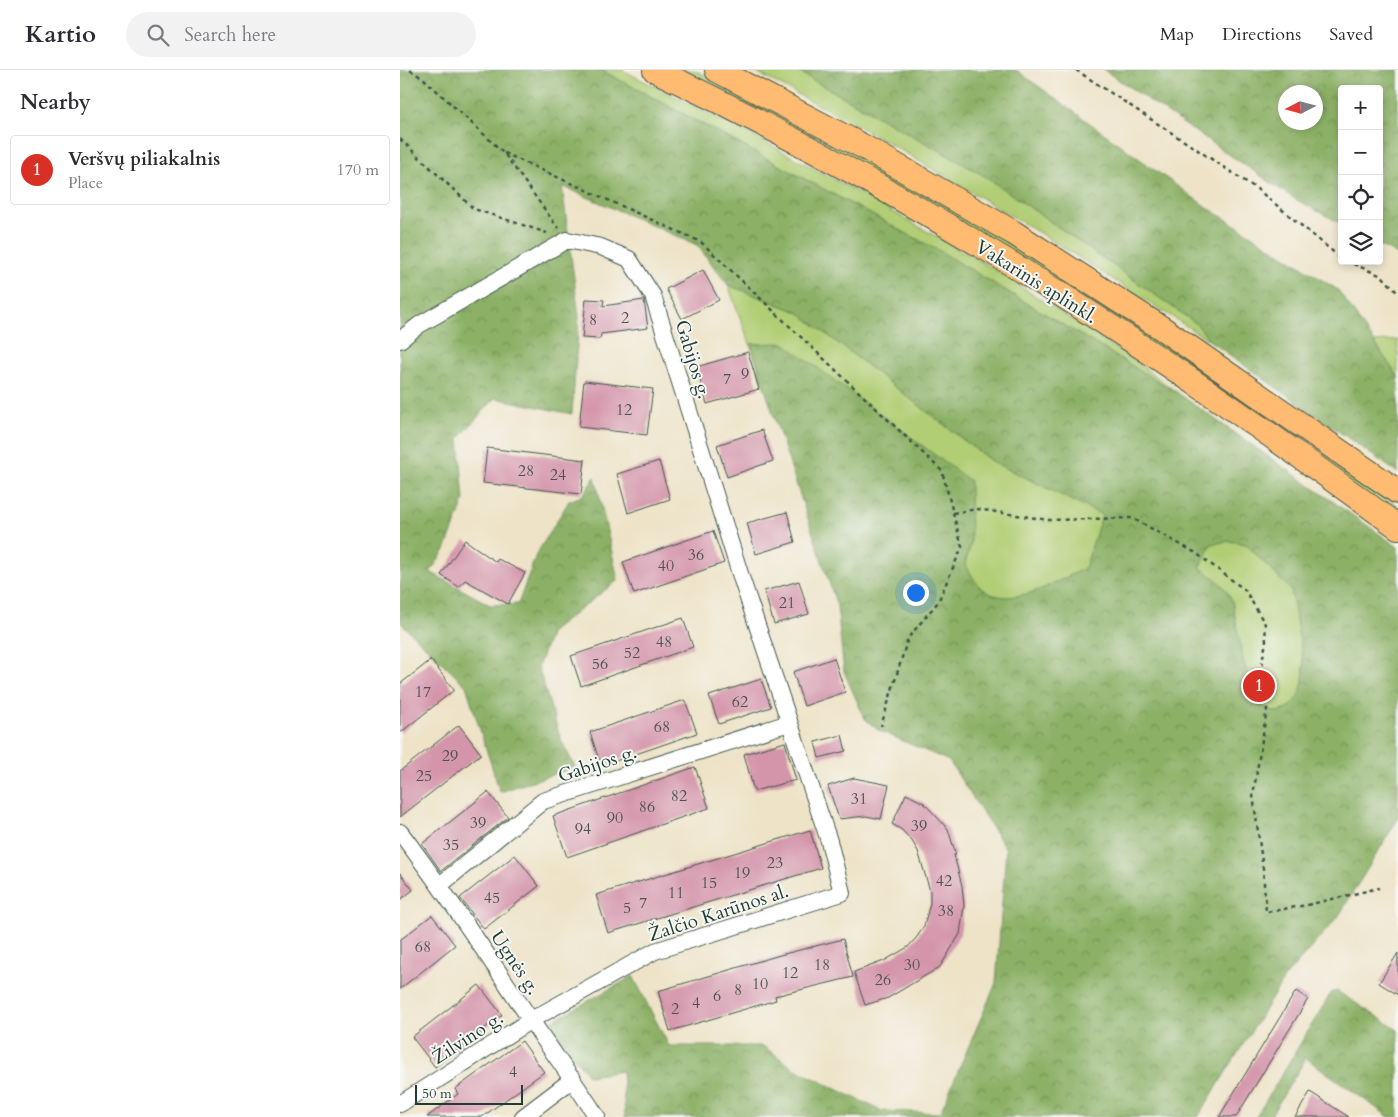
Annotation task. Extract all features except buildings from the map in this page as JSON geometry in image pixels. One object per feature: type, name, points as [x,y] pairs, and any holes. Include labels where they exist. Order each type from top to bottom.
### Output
[{"type":"highway","name":"Vakarinis aplinkl.","points":[[655,70],[711,97],[861,176],[1010,262],[1154,355],[1398,527]]},
{"type":"highway","name":"Vakarinis aplinkl.","points":[[717,70],[864,147],[1014,233],[1162,329],[1398,492]]},
{"type":"street","points":[[400,340],[419,325],[567,240]]},
{"type":"street","name":"Gabijos g.","points":[[567,240],[602,247],[629,258],[653,296],[742,580],[829,841],[842,893]]},
{"type":"street","name":"Gabijos g.","points":[[440,885],[543,801],[789,723]]},
{"type":"street","name":"Ugnės g.","points":[[400,832],[440,885],[597,1117]]},
{"type":"street","name":"Žalčio Karūnos al.","points":[[531,1020],[656,951],[842,893]]},
{"type":"street","name":"Žilvino g.","points":[[400,1104],[531,1020]]},
{"type":"street","points":[[523,1117],[573,1079]]},
{"type":"path","points":[[410,70],[424,78],[504,153],[567,240]]},
{"type":"path","points":[[1076,70],[1257,189],[1338,256]]},
{"type":"path","points":[[400,140],[474,209],[567,240]]},
{"type":"path","points":[[504,153],[701,242],[942,471],[962,547],[938,602],[908,638],[881,726]]},
{"type":"path","points":[[1356,265],[1382,276],[1398,293]]},
{"type":"path","points":[[953,513],[977,509],[1049,520],[1132,518],[1196,553],[1245,590],[1265,624],[1266,642],[1262,662],[1269,676],[1270,691],[1253,795],[1263,869],[1266,912],[1307,905],[1379,888]]},
{"type":"green space","points":[[400,70],[601,70],[943,253],[1179,394],[1398,547],[1398,819],[1338,917],[1285,977],[1198,1117],[625,1117],[622,1071],[589,1076],[547,1024],[633,976],[669,1046],[763,1046],[795,1069],[882,1111],[940,1113],[996,983],[1006,849],[949,761],[878,730],[865,719],[844,672],[837,606],[750,344],[784,343],[970,481],[971,543],[965,564],[978,585],[991,594],[1004,597],[1018,596],[1047,587],[1085,568],[1102,515],[991,461],[798,312],[728,285],[697,245],[562,186],[579,317],[572,414],[495,398],[459,438],[464,501],[445,550],[430,572],[490,605],[518,604],[536,555],[569,501],[582,496],[595,477],[618,580],[551,632],[538,667],[561,740],[575,767],[500,792],[466,686],[400,622]],"holes":[[[1230,541],[1246,544],[1291,590],[1304,665],[1303,682],[1299,696],[1289,708],[1279,712],[1269,710],[1259,703],[1243,660],[1232,601],[1223,586],[1200,567],[1211,544]]]},
{"type":"green space","points":[[601,70],[622,70],[748,133],[861,194],[994,269],[1132,359],[1179,394],[943,253]]},
{"type":"green space","points":[[679,70],[694,70],[795,122],[943,204],[1040,262],[1205,370],[1396,505],[1398,507],[1398,514]]},
{"type":"green space","points":[[752,70],[795,70],[985,176],[1197,324],[1210,341],[1045,236],[884,140]]},
{"type":"green space","points":[[795,70],[1016,70],[1202,204],[1338,290],[1398,377],[1398,473],[1210,341],[1197,324],[985,176]]},
{"type":"green space","points":[[1104,70],[1398,70],[1398,255],[1383,247],[1383,85],[1338,85],[1338,222],[1295,199]]},
{"type":"green space","points":[[728,285],[798,312],[991,461],[1103,514],[1085,568],[1047,587],[1018,596],[1004,597],[991,594],[980,587],[965,564],[971,543],[784,343],[750,344]]},
{"type":"green space","points":[[1398,340],[1398,377],[1374,342]]},
{"type":"green space","points":[[1230,541],[1246,544],[1291,590],[1304,665],[1303,682],[1299,696],[1289,708],[1279,712],[1269,710],[1259,703],[1243,660],[1232,601],[1200,568],[1211,544]]},
{"type":"green space","points":[[1337,991],[1398,1030],[1398,1117],[1389,1117],[1306,1058],[1270,1117],[1256,1117],[1331,993]]},
{"type":"place","name":"Veršvų piliakalnis","points":[[1259,686]]}]
